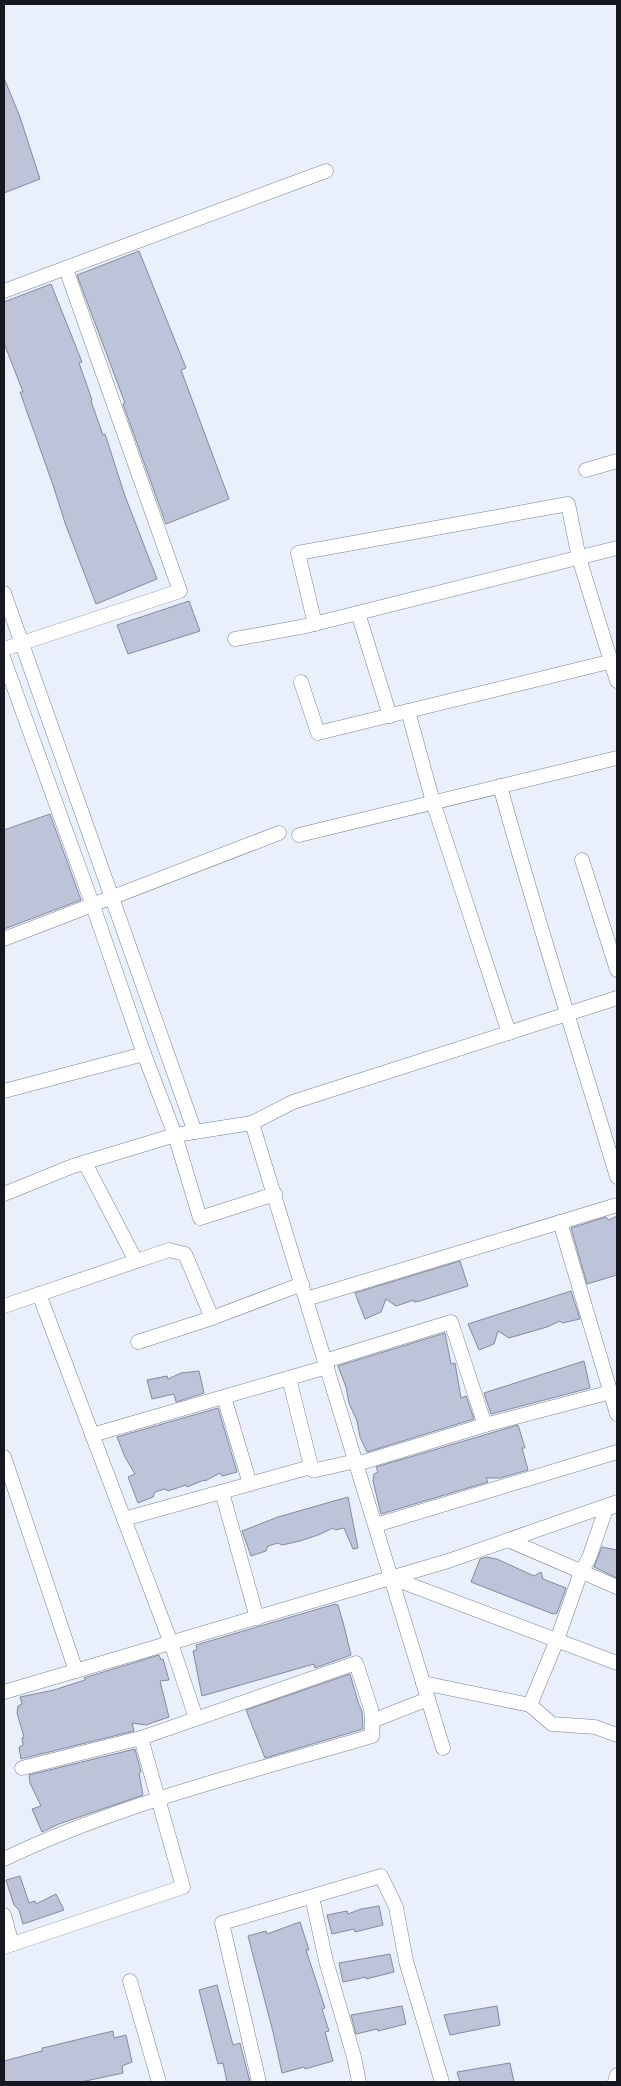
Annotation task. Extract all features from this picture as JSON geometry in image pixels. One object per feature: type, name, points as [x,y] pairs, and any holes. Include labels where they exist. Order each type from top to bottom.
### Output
[{"type":"street","points":[[4,292],[326,171]]},
{"type":"street","points":[[4,648],[180,591],[66,268]]},
{"type":"street","points":[[586,470],[617,461]]},
{"type":"street","points":[[315,624],[298,553],[568,504],[578,558],[614,661],[617,681]]},
{"type":"street","points":[[235,639],[315,624],[617,548]]},
{"type":"street","points":[[4,593],[194,1132]]},
{"type":"street","points":[[358,613],[390,716]]},
{"type":"street","points":[[4,660],[94,906],[144,1054],[175,1135],[200,1218],[274,1194]]},
{"type":"street","points":[[301,682],[318,733],[614,661]]},
{"type":"street","points":[[408,711],[433,802],[509,1033]]},
{"type":"street","points":[[299,836],[617,758]]},
{"type":"street","points":[[500,786],[528,889],[617,1177]]},
{"type":"street","points":[[4,939],[94,906],[279,833]]},
{"type":"street","points":[[582,860],[617,970]]},
{"type":"street","points":[[4,1194],[85,1163],[175,1135],[252,1123],[294,1102],[617,998]]},
{"type":"street","points":[[4,1091],[144,1054]]},
{"type":"street","points":[[252,1123],[443,1748]]},
{"type":"street","points":[[85,1163],[136,1261]]},
{"type":"street","points":[[306,1299],[617,1205]]},
{"type":"street","points":[[560,1222],[617,1414]]},
{"type":"street","points":[[4,1306],[169,1250],[185,1254],[212,1318]]},
{"type":"street","points":[[138,1342],[212,1318],[302,1284]]},
{"type":"street","points":[[39,1294],[171,1643],[196,1718]]},
{"type":"street","points":[[92,1435],[289,1378],[451,1322],[485,1425]]},
{"type":"street","points":[[289,1378],[312,1470]]},
{"type":"street","points":[[124,1519],[307,1468],[312,1470],[356,1463],[485,1425],[611,1392]]},
{"type":"street","points":[[224,1397],[250,1484]]},
{"type":"street","points":[[376,1525],[617,1452]]},
{"type":"street","points":[[4,1457],[76,1671]]},
{"type":"street","points":[[222,1492],[257,1618]]},
{"type":"street","points":[[4,1692],[392,1578],[614,1506]]},
{"type":"street","points":[[530,1705],[557,1640],[581,1572],[614,1506]]},
{"type":"street","points":[[508,1540],[617,1587]]},
{"type":"street","points":[[392,1578],[617,1663]]},
{"type":"street","points":[[4,1859],[46,1839],[158,1800],[372,1736],[371,1708],[356,1662],[142,1738],[22,1768]]},
{"type":"street","points":[[423,1683],[530,1705],[552,1724],[595,1727],[617,1735]]},
{"type":"street","points":[[372,1721],[428,1699]]},
{"type":"street","points":[[4,1915],[8,1945],[183,1887],[142,1738]]},
{"type":"street","points":[[259,2082],[222,1923],[381,1876],[396,1907],[406,1961],[442,2082]]},
{"type":"street","points":[[312,1897],[326,1961],[359,2082]]},
{"type":"street","points":[[130,1981],[159,2082]]},
{"type":"street","points":[[614,2082],[617,2075]]},
{"type":"building","points":[[4,78],[20,117],[40,179],[4,193]]},
{"type":"building","points":[[139,251],[186,368],[181,370],[229,499],[166,524],[123,404],[125,403],[77,275]]},
{"type":"building","points":[[51,284],[82,362],[79,363],[91,401],[103,435],[105,434],[125,496],[157,579],[96,604],[65,523],[20,392],[23,392],[4,343],[4,302]]},
{"type":"building","points":[[189,601],[200,631],[128,654],[117,625]]},
{"type":"building","points":[[50,814],[81,900],[4,929],[4,830]]},
{"type":"building","points":[[617,1216],[617,1275],[587,1284],[571,1228],[606,1217],[609,1220]]},
{"type":"building","points":[[460,1261],[468,1286],[420,1301],[414,1302],[414,1300],[396,1306],[386,1299],[381,1312],[365,1319],[355,1293]]},
{"type":"building","points":[[571,1291],[580,1319],[562,1323],[560,1321],[547,1327],[509,1338],[498,1331],[494,1344],[479,1350],[468,1324]]},
{"type":"building","points":[[445,1333],[451,1364],[455,1363],[461,1398],[466,1396],[474,1419],[367,1452],[360,1437],[357,1421],[349,1403],[346,1387],[338,1366]]},
{"type":"building","points":[[584,1361],[590,1388],[491,1414],[484,1393]]},
{"type":"building","points":[[199,1371],[204,1393],[176,1402],[174,1394],[152,1399],[147,1380],[167,1376],[168,1379],[181,1373]]},
{"type":"building","points":[[218,1408],[237,1472],[222,1476],[220,1473],[205,1481],[187,1487],[186,1485],[168,1491],[165,1489],[155,1492],[153,1497],[138,1503],[128,1477],[135,1474],[125,1457],[117,1437]]},
{"type":"building","points":[[518,1425],[525,1448],[522,1448],[528,1470],[500,1478],[486,1478],[488,1482],[381,1514],[373,1481],[374,1474],[378,1472],[376,1467]]},
{"type":"building","points":[[348,1497],[358,1548],[353,1549],[344,1528],[335,1530],[333,1528],[300,1541],[268,1546],[266,1551],[251,1556],[242,1531],[278,1517]]},
{"type":"building","points":[[602,1547],[617,1550],[617,1578],[594,1567]]},
{"type":"building","points":[[486,1557],[497,1559],[534,1576],[541,1572],[543,1579],[566,1588],[557,1613],[553,1614],[471,1582],[480,1559]]},
{"type":"building","points":[[335,1604],[338,1605],[351,1655],[315,1668],[314,1664],[202,1696],[193,1651],[197,1650],[196,1645]]},
{"type":"building","points":[[159,1655],[161,1660],[163,1659],[169,1680],[160,1681],[169,1717],[146,1725],[132,1723],[134,1731],[21,1759],[19,1747],[23,1745],[22,1738],[24,1737],[17,1713],[18,1706],[22,1704],[20,1697],[54,1690],[85,1680],[84,1678]]},
{"type":"building","points":[[350,1674],[362,1711],[363,1729],[265,1758],[246,1710]]},
{"type":"building","points":[[135,1749],[141,1772],[139,1773],[143,1795],[59,1824],[42,1832],[32,1809],[41,1806],[30,1783],[29,1775]]},
{"type":"building","points":[[20,1876],[29,1903],[35,1901],[36,1904],[56,1894],[64,1910],[23,1924],[19,1910],[14,1905],[6,1880]]},
{"type":"building","points":[[379,1906],[383,1925],[355,1932],[354,1929],[332,1934],[327,1915],[347,1911],[348,1914],[361,1909]]},
{"type":"building","points":[[300,1922],[309,1950],[306,1950],[325,2008],[322,2009],[329,2031],[325,2032],[333,2061],[282,2073],[248,1936],[266,1931],[267,1934]]},
{"type":"building","points":[[390,1954],[394,1972],[343,1982],[339,1963]]},
{"type":"building","points":[[217,1985],[233,2045],[240,2043],[250,2082],[227,2082],[223,2063],[218,2064],[199,1990]]},
{"type":"building","points":[[402,2006],[406,2024],[356,2034],[351,2015]]},
{"type":"building","points":[[497,2006],[500,2025],[450,2035],[444,2015]]},
{"type":"building","points":[[113,2031],[114,2038],[126,2035],[132,2062],[122,2066],[123,2073],[81,2082],[4,2082],[4,2061],[42,2051],[42,2048]]},
{"type":"building","points":[[510,2063],[514,2082],[460,2082],[457,2072]]}]
